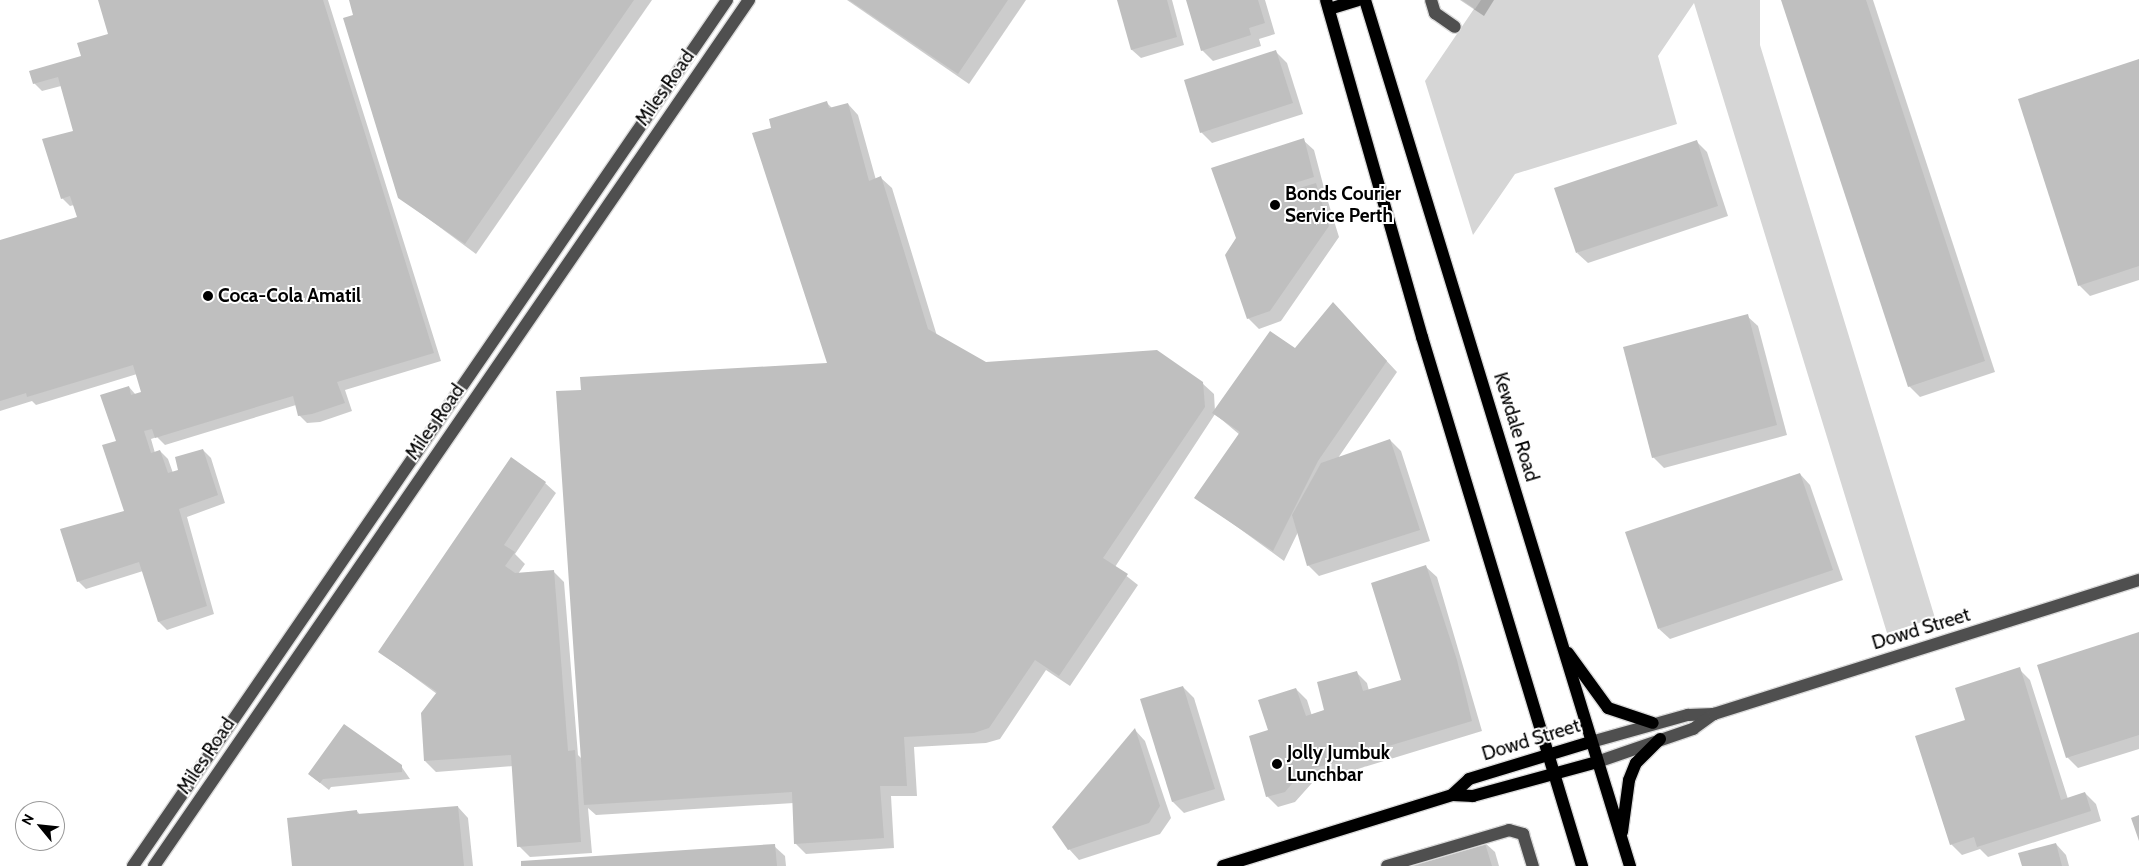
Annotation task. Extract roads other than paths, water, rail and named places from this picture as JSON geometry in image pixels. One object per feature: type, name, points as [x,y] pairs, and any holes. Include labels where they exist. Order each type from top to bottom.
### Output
[{"type":"main road","points":[[1358,0],[1328,5],[1422,337],[1582,866]]},
{"type":"main road","name":"Kewdale Road","points":[[1365,0],[1630,866]]},
{"type":"main road","points":[[1564,647],[1608,708],[1653,723]]},
{"type":"main road","points":[[1622,839],[1629,780],[1636,763],[1660,739]]},
{"type":"main road","name":"Dowd Street","points":[[1452,795],[1469,779],[1591,742]]},
{"type":"main road","name":"Dowd Street","points":[[1223,866],[1452,795],[1473,796],[1597,762]]},
{"type":"street","name":"Miles Road","points":[[134,866],[728,0]]},
{"type":"street","name":"Miles Road","points":[[154,866],[749,0]]},
{"type":"street","points":[[1431,0],[1435,14],[1455,27]]},
{"type":"street","name":"Dowd Street","points":[[1591,742],[1653,723],[1688,715],[1714,714],[2139,580]]},
{"type":"street","name":"Dowd Street","points":[[1597,762],[1693,728],[1714,714]]},
{"type":"street","points":[[1387,866],[1509,830],[1522,834],[1533,866]]},
{"type":"place","name":"Bonds Courier Service Perth","points":[[1275,205]]},
{"type":"place","name":"Coca-Cola Amatil","points":[[208,296]]},
{"type":"place","name":"Jolly Jumbuk Lunchbar","points":[[1277,764]]}]
